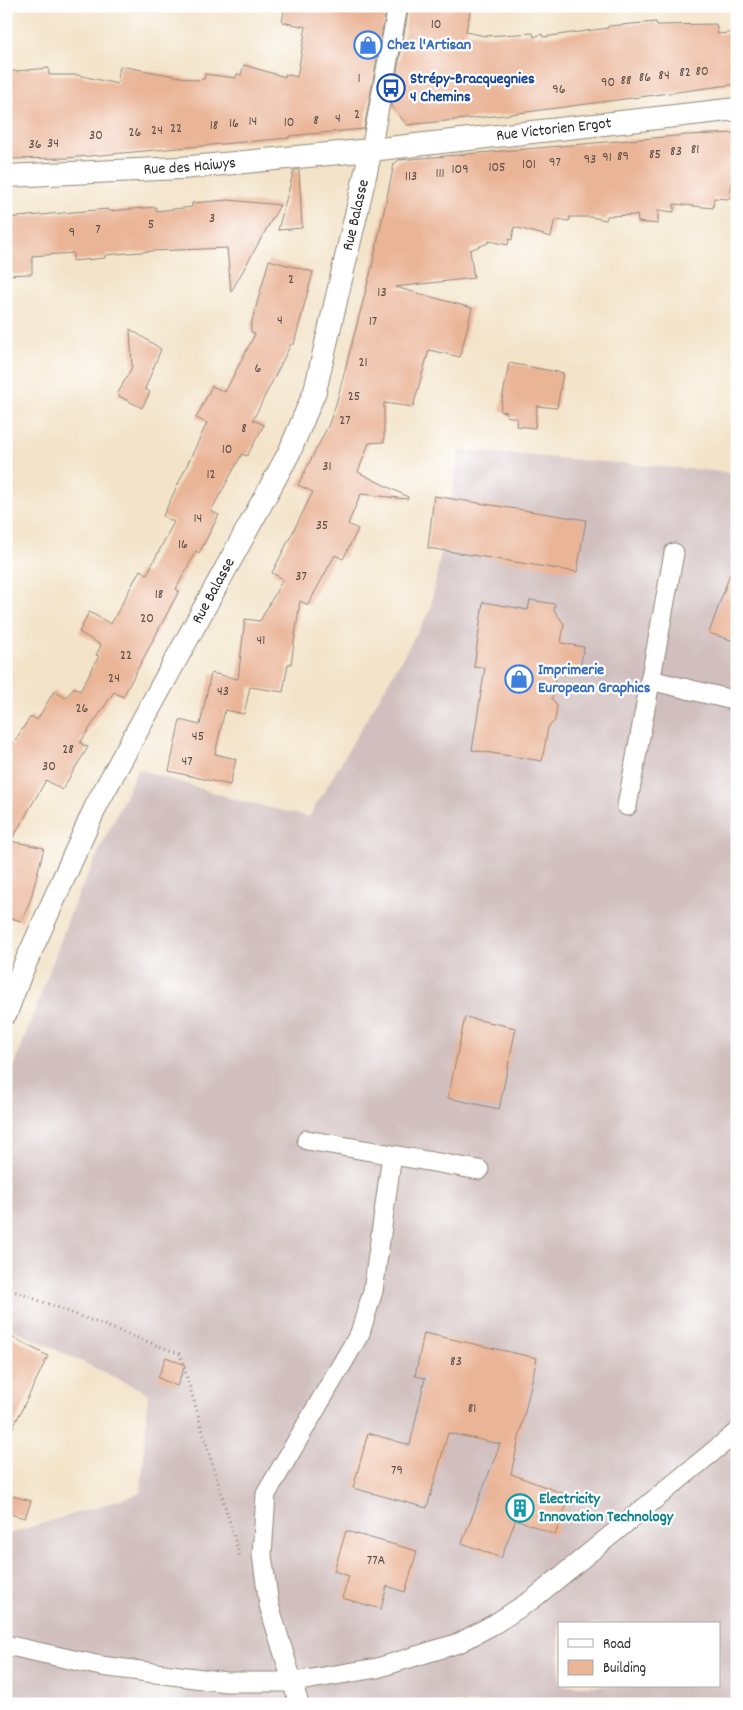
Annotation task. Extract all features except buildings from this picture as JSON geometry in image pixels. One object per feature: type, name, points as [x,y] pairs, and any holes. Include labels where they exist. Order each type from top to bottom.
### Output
[{"type":"street","points":[[371,150],[398,6]]},
{"type":"street","name":"Rue Victorien Ergot","points":[[371,150],[737,109]]},
{"type":"street","name":"Rue des Haiwys","points":[[6,176],[181,168],[371,150]]},
{"type":"street","name":"Rue Balasse","points":[[6,1013],[21,973],[97,804],[304,422],[315,391],[371,150]]},
{"type":"street","points":[[627,806],[674,553]]},
{"type":"street","points":[[650,680],[737,701]]},
{"type":"street","points":[[307,1140],[479,1170]]},
{"type":"street","points":[[299,1704],[294,1682],[269,1605],[262,1555],[266,1494],[360,1333],[373,1291],[392,1155]]},
{"type":"street","points":[[6,1644],[101,1666],[226,1682],[294,1682],[377,1668],[415,1658],[459,1643],[496,1624],[532,1599],[737,1432]]},
{"type":"path","points":[[6,1288],[180,1354],[241,1561]]},
{"type":"shaded area","points":[[460,450],[737,473],[737,1704],[6,1704],[6,1535],[141,1493],[148,1393],[6,1326],[6,1102],[11,1075],[74,904],[138,769],[237,800],[309,817],[430,611]]},
{"type":"place","name":"Chez l'Artisan","points":[[368,45]]},
{"type":"place","name":"Strépy-Bracquegnies 4 Chemins","points":[[391,88]]},
{"type":"place","name":"Imprimerie European Graphics","points":[[519,679]]},
{"type":"place","name":"Electricity Innovation Technology","points":[[520,1508]]}]
